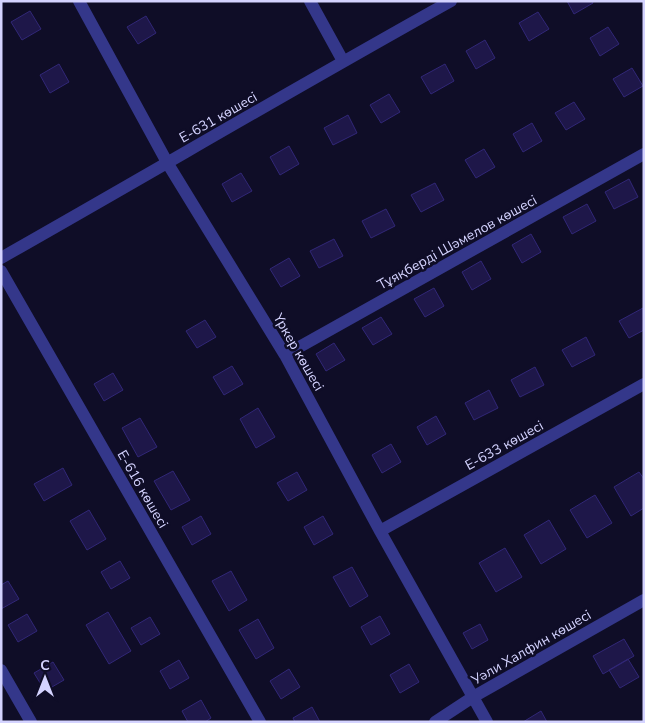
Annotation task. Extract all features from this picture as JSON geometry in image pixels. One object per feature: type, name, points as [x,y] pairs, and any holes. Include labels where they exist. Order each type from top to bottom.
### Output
[{"type":"street","name":"Үркер көшесі","points":[[79,1],[168,164],[285,355],[380,532],[487,722]]},
{"type":"street","points":[[310,1],[343,61]]},
{"type":"street","name":"Е-631 көшесі","points":[[1,258],[451,1]]},
{"type":"street","name":"Тұяқберді Шәмелов көшесі","points":[[285,355],[644,154]]},
{"type":"street","name":"Е-616 көшесі","points":[[1,271],[260,722]]},
{"type":"street","name":"Е-633 көшесі","points":[[380,532],[644,384]]},
{"type":"street","name":"Уәли Халфин көшесі","points":[[435,722],[473,697],[644,600]]},
{"type":"street","points":[[1,670],[30,722]]},
{"type":"building","points":[[567,1],[592,1],[593,3],[574,14]]},
{"type":"building","points":[[30,11],[41,29],[22,40],[11,22]]},
{"type":"building","points":[[538,12],[549,29],[529,41],[519,23]]},
{"type":"building","points":[[146,16],[156,33],[138,44],[127,27]]},
{"type":"building","points":[[608,27],[619,44],[600,56],[590,38]]},
{"type":"building","points":[[485,40],[495,58],[476,69],[466,51]]},
{"type":"building","points":[[59,64],[69,82],[50,93],[40,75]]},
{"type":"building","points":[[445,64],[454,81],[431,94],[421,77]]},
{"type":"building","points":[[632,68],[643,86],[624,97],[613,79]]},
{"type":"building","points":[[389,94],[400,112],[381,123],[370,105]]},
{"type":"building","points":[[574,102],[585,119],[566,130],[555,113]]},
{"type":"building","points":[[348,115],[357,133],[333,145],[324,128]]},
{"type":"building","points":[[532,123],[542,141],[523,152],[513,134]]},
{"type":"building","points":[[289,146],[299,164],[280,175],[270,157]]},
{"type":"building","points":[[484,149],[495,167],[476,178],[465,160]]},
{"type":"building","points":[[241,173],[252,191],[232,202],[222,184]]},
{"type":"building","points":[[629,179],[638,197],[614,209],[605,192]]},
{"type":"building","points":[[435,183],[444,200],[421,212],[411,195]]},
{"type":"building","points":[[587,204],[596,221],[572,234],[563,217]]},
{"type":"building","points":[[386,209],[395,226],[371,238],[362,221]]},
{"type":"building","points":[[531,234],[541,252],[522,263],[512,245]]},
{"type":"building","points":[[334,239],[343,256],[319,268],[310,251]]},
{"type":"building","points":[[289,258],[300,276],[281,287],[270,269]]},
{"type":"building","points":[[481,261],[491,279],[472,290],[462,272]]},
{"type":"building","points":[[434,288],[444,306],[425,317],[414,299]]},
{"type":"building","points":[[643,308],[644,330],[629,338],[619,321]]},
{"type":"building","points":[[381,317],[392,334],[373,345],[362,328]]},
{"type":"building","points":[[205,320],[216,337],[197,348],[186,331]]},
{"type":"building","points":[[586,337],[595,355],[572,367],[562,350]]},
{"type":"building","points":[[334,343],[345,360],[326,371],[316,354]]},
{"type":"building","points":[[232,366],[243,384],[224,395],[213,377]]},
{"type":"building","points":[[535,367],[544,385],[520,397],[511,380]]},
{"type":"building","points":[[113,373],[123,390],[104,401],[94,384]]},
{"type":"building","points":[[489,390],[498,408],[474,420],[465,403]]},
{"type":"building","points":[[258,408],[275,437],[256,448],[240,419]]},
{"type":"building","points":[[436,416],[446,434],[427,445],[417,427]]},
{"type":"building","points":[[140,418],[157,447],[138,457],[122,428]]},
{"type":"building","points":[[391,444],[401,462],[382,473],[372,455]]},
{"type":"building","points":[[63,468],[72,485],[44,501],[34,484]]},
{"type":"building","points":[[173,471],[190,500],[171,510],[154,481]]},
{"type":"building","points":[[297,472],[307,490],[288,501],[277,483]]},
{"type":"building","points":[[639,472],[644,479],[644,508],[631,516],[614,487]]},
{"type":"building","points":[[595,495],[612,523],[587,538],[570,510]]},
{"type":"building","points":[[89,510],[106,539],[87,550],[70,521]]},
{"type":"building","points":[[201,516],[211,534],[192,545],[182,527]]},
{"type":"building","points":[[323,516],[333,534],[314,545],[304,527]]},
{"type":"building","points":[[549,520],[566,549],[541,564],[524,535]]},
{"type":"building","points":[[505,548],[522,577],[496,592],[479,563]]},
{"type":"building","points":[[120,561],[130,578],[111,589],[101,572]]},
{"type":"building","points":[[352,567],[368,596],[350,607],[333,577]]},
{"type":"building","points":[[231,571],[247,600],[229,611],[212,581]]},
{"type":"building","points":[[8,581],[19,599],[1,609],[1,585]]},
{"type":"building","points":[[108,612],[131,651],[109,664],[86,625]]},
{"type":"building","points":[[27,614],[37,631],[18,642],[8,625]]},
{"type":"building","points":[[380,616],[390,634],[371,645],[361,627]]},
{"type":"building","points":[[150,617],[160,634],[141,645],[131,628]]},
{"type":"building","points":[[258,619],[274,648],[256,659],[239,630]]},
{"type":"building","points":[[480,624],[488,640],[472,649],[463,633]]},
{"type":"building","points":[[624,639],[634,656],[603,674],[593,656]]},
{"type":"building","points":[[628,659],[639,677],[620,688],[609,670]]},
{"type":"building","points":[[179,660],[189,678],[170,689],[160,671]]},
{"type":"building","points":[[53,662],[64,680],[45,691],[34,673]]},
{"type":"building","points":[[409,664],[419,682],[400,693],[390,675]]},
{"type":"building","points":[[289,669],[300,687],[281,699],[270,681]]},
{"type":"building","points":[[201,700],[211,718],[205,722],[188,722],[182,711]]},
{"type":"building","points":[[312,707],[320,722],[295,722],[293,718]]},
{"type":"building","points":[[541,711],[547,722],[523,722]]}]
